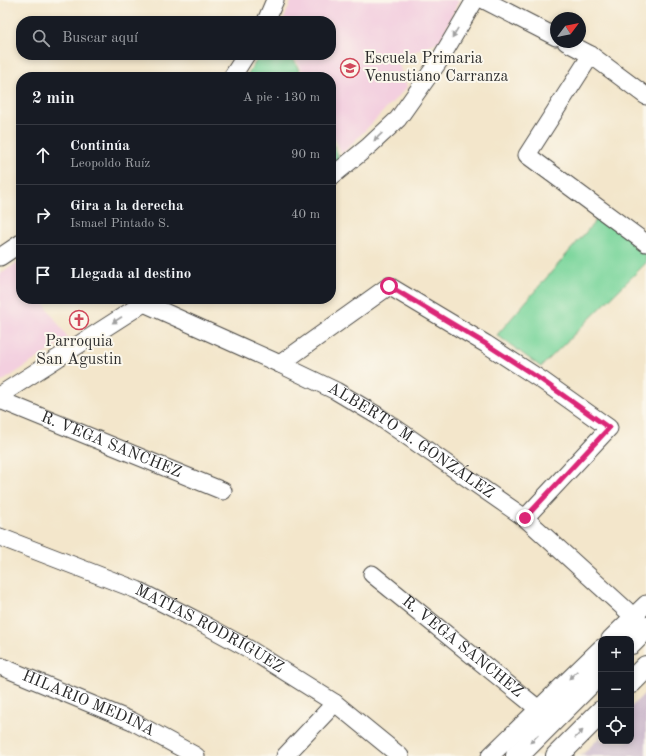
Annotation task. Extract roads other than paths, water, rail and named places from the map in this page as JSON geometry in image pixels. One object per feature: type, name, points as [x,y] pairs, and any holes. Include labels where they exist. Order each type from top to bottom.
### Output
[{"type":"main road","points":[[634,638],[642,624]]},
{"type":"main road","points":[[634,679],[646,666]]},
{"type":"main road","points":[[517,756],[545,715],[598,674]]},
{"type":"main road","points":[[557,756],[598,715]]},
{"type":"street","points":[[268,16],[275,0]]},
{"type":"street","points":[[336,173],[369,146],[398,119],[439,61],[475,0]]},
{"type":"street","points":[[484,0],[550,34]]},
{"type":"street","points":[[578,48],[591,55],[646,96]]},
{"type":"street","points":[[591,55],[527,155],[646,243]]},
{"type":"street","points":[[235,72],[243,60]]},
{"type":"street","points":[[0,258],[16,247]]},
{"type":"street","points":[[280,364],[389,286],[511,360],[609,428],[525,518]]},
{"type":"street","points":[[0,395],[142,304]]},
{"type":"street","name":"ALBERTO M. GONZÁLEZ","points":[[153,304],[336,391],[378,416],[525,518],[642,624]]},
{"type":"street","name":"R. VEGA SÁNCHEZ","points":[[0,400],[223,491]]},
{"type":"street","name":"MATÍAS RODRÍGUEZ","points":[[0,537],[137,590],[249,649],[335,703],[400,756]]},
{"type":"street","name":"R. VEGA SÁNCHEZ","points":[[372,574],[545,715]]},
{"type":"street","points":[[616,636],[642,624],[646,604]]},
{"type":"street","points":[[490,756],[545,715],[598,652]]},
{"type":"street","name":"HILARIO MEDINA","points":[[0,666],[132,721],[196,756]]},
{"type":"street","points":[[285,756],[335,703]]},
{"type":"place","name":"Escuela Primaria Venustiano Carranza","points":[[350,68]]},
{"type":"place","name":"Parroquia San Agustin","points":[[79,320]]}]
